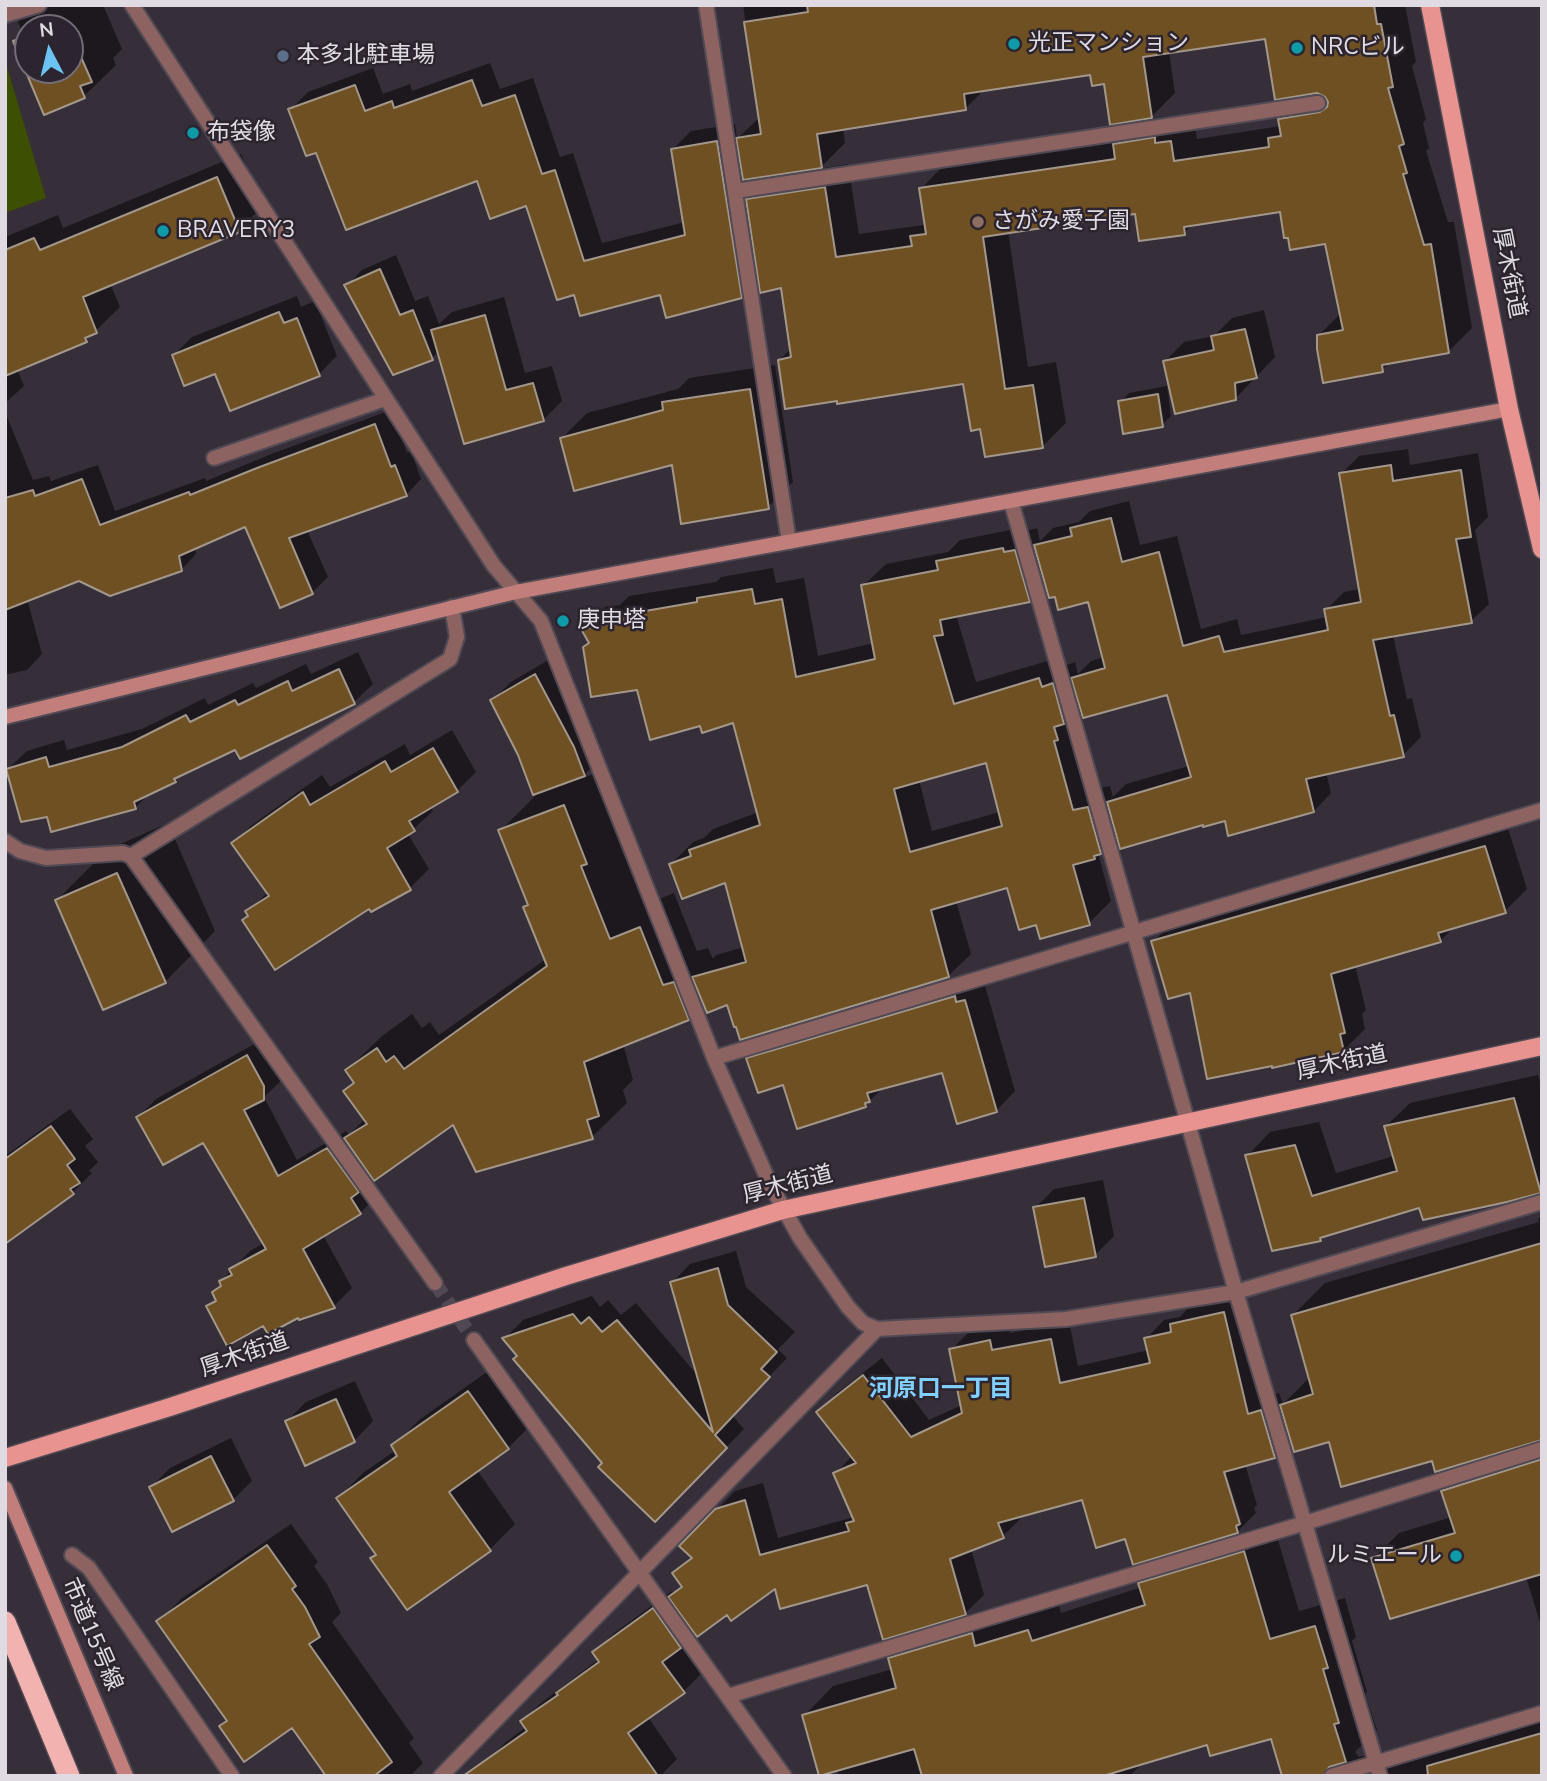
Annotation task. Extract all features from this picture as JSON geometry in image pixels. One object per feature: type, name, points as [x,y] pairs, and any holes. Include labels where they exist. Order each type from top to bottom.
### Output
[{"type":"highway","points":[[5,1622],[69,1776]]},
{"type":"main road","name":"厚木街道","points":[[1430,5],[1509,409],[1542,549]]},
{"type":"main road","name":"厚木街道","points":[[5,1458],[170,1407],[566,1276],[783,1210],[1542,1046]]},
{"type":"street","points":[[5,15],[38,5]]},
{"type":"street","points":[[132,5],[494,566],[541,621],[714,1058],[783,1210],[848,1307],[863,1322],[877,1329],[1066,1319],[1236,1292],[1542,1202]]},
{"type":"street","points":[[706,5],[789,542]]},
{"type":"street","points":[[735,191],[1318,103]]},
{"type":"street","points":[[214,458],[385,398]]},
{"type":"street","points":[[5,717],[516,592],[1509,409]]},
{"type":"street","points":[[1011,501],[1136,932],[1236,1292],[1378,1769]]},
{"type":"street","points":[[131,856],[450,659],[457,637],[452,607]]},
{"type":"street","points":[[714,1058],[1542,810]]},
{"type":"street","points":[[5,841],[20,850],[46,858],[123,853],[131,856],[435,1283]]},
{"type":"street","points":[[441,1776],[877,1329]]},
{"type":"street","points":[[474,1340],[784,1776]]},
{"type":"street","points":[[728,1696],[1542,1449]]},
{"type":"street","name":"市道15号線","points":[[5,1488],[126,1776]]},
{"type":"street","points":[[72,1555],[89,1568],[232,1776]]},
{"type":"street","points":[[1332,1776],[1378,1769],[1542,1713]]},
{"type":"green space","points":[[5,60],[46,198],[5,213]]},
{"type":"building","points":[[807,5],[1374,5],[1377,24],[1381,24],[1393,87],[1388,88],[1404,144],[1399,146],[1407,173],[1403,174],[1424,245],[1431,244],[1449,353],[1382,365],[1383,372],[1323,383],[1317,335],[1343,330],[1325,244],[1290,250],[1288,238],[1284,238],[1280,212],[1184,227],[1185,235],[1139,241],[1135,214],[983,237],[1005,389],[1033,385],[1043,448],[985,457],[980,429],[971,431],[963,384],[837,404],[837,401],[785,409],[778,360],[791,357],[781,288],[760,293],[746,199],[825,187],[836,257],[912,246],[910,236],[926,234],[919,188],[1115,159],[1113,144],[1155,137],[1155,143],[1171,141],[1174,161],[1269,147],[1268,138],[1281,136],[1278,119],[1320,112],[1327,107],[1328,102],[1317,93],[1275,100],[1265,39],[1143,57],[1152,118],[1110,125],[1104,84],[1092,86],[1090,75],[964,94],[966,110],[817,134],[822,168],[743,180],[736,138],[761,134],[744,22],[808,12]]},
{"type":"building","points":[[84,64],[92,82],[80,86],[85,98],[44,115],[31,84],[84,84]]},
{"type":"building","points":[[472,80],[482,106],[515,95],[542,174],[555,170],[584,261],[685,235],[671,149],[717,141],[742,298],[666,318],[660,295],[580,316],[574,295],[557,300],[526,206],[490,219],[477,181],[346,230],[316,153],[306,156],[288,109],[355,85],[365,111],[392,101],[394,108]]},
{"type":"building","points":[[217,177],[240,232],[83,297],[97,333],[85,338],[87,342],[5,376],[5,250],[34,238],[40,250]]},
{"type":"building","points":[[380,269],[400,315],[413,310],[433,360],[393,375],[344,285]]},
{"type":"building","points":[[279,312],[284,323],[297,318],[320,376],[230,411],[215,374],[184,386],[172,355]]},
{"type":"building","points":[[485,315],[506,390],[533,383],[544,421],[464,444],[431,330]]},
{"type":"building","points":[[1245,329],[1257,378],[1235,383],[1236,400],[1175,414],[1163,361],[1214,350],[1211,336]]},
{"type":"building","points":[[750,389],[769,509],[681,524],[672,465],[574,491],[560,438],[663,410],[662,402]]},
{"type":"building","points":[[1158,394],[1163,427],[1123,434],[1118,401]]},
{"type":"building","points":[[375,424],[391,467],[395,465],[407,496],[289,538],[313,594],[280,608],[245,527],[179,556],[182,571],[110,596],[79,581],[5,610],[5,498],[33,490],[35,496],[82,479],[100,525],[189,492],[190,495]]},
{"type":"building","points":[[1391,465],[1393,481],[1461,470],[1471,537],[1456,539],[1472,623],[1373,640],[1390,716],[1394,715],[1404,757],[1306,779],[1314,812],[1228,836],[1225,821],[1203,825],[1120,849],[1107,802],[1191,777],[1167,695],[1083,718],[1071,678],[1105,668],[1088,602],[1058,610],[1055,597],[1049,598],[1034,545],[1072,536],[1070,528],[1111,518],[1122,562],[1159,552],[1183,646],[1219,636],[1224,652],[1328,630],[1324,609],[1361,602],[1339,473]]},
{"type":"building","points":[[1003,548],[1004,552],[1015,550],[1030,602],[940,620],[943,635],[934,636],[954,704],[1039,678],[1042,687],[1053,683],[1064,724],[1054,727],[1058,740],[1054,741],[1073,810],[1088,807],[1101,854],[1094,856],[1095,859],[1073,865],[1090,925],[1040,939],[1036,925],[1019,930],[1007,888],[931,910],[949,977],[740,1040],[727,1005],[707,1013],[692,977],[746,962],[725,883],[682,899],[669,864],[691,856],[689,850],[760,825],[733,723],[702,733],[700,726],[650,740],[637,690],[591,697],[583,647],[589,643],[581,629],[606,625],[605,618],[697,602],[697,598],[752,589],[755,604],[782,599],[796,677],[875,659],[861,585],[938,570],[936,561]],"holes":[[[986,763],[1002,826],[910,852],[894,789]]]},
{"type":"building","points":[[339,669],[355,704],[240,759],[235,750],[174,779],[176,782],[134,802],[136,809],[51,832],[47,817],[21,822],[6,769],[46,757],[49,767],[122,747],[186,715],[190,722],[235,700],[238,705],[288,681],[292,691]]},
{"type":"building","points":[[535,674],[574,747],[585,776],[533,795],[518,755],[490,700]]},
{"type":"building","points":[[433,748],[458,792],[409,821],[415,831],[387,848],[411,890],[371,912],[369,909],[275,970],[242,920],[248,916],[245,911],[269,896],[231,843],[303,792],[310,805],[385,761],[391,772]]},
{"type":"building","points":[[564,805],[587,864],[581,866],[610,939],[640,927],[663,985],[674,982],[689,1020],[584,1062],[599,1116],[587,1120],[593,1139],[476,1172],[453,1125],[374,1181],[344,1138],[367,1124],[343,1091],[354,1083],[345,1070],[377,1048],[386,1062],[394,1056],[404,1069],[547,966],[523,907],[528,905],[498,830]]},
{"type":"building","points":[[1485,846],[1506,913],[1438,933],[1441,942],[1331,974],[1345,1033],[1340,1034],[1344,1052],[1207,1079],[1190,993],[1168,999],[1151,941]]},
{"type":"building","points":[[117,873],[166,983],[103,1010],[55,900]]},
{"type":"building","points":[[955,996],[956,1002],[965,1000],[997,1112],[957,1124],[942,1073],[867,1093],[870,1102],[865,1103],[866,1107],[797,1129],[783,1085],[758,1093],[746,1058]]},
{"type":"building","points":[[247,1055],[264,1086],[264,1100],[244,1110],[278,1176],[327,1148],[359,1192],[351,1198],[361,1214],[303,1249],[335,1308],[299,1320],[298,1318],[268,1334],[263,1326],[227,1346],[206,1306],[216,1301],[212,1292],[221,1286],[219,1281],[232,1275],[229,1269],[266,1249],[203,1143],[163,1165],[136,1117]]},
{"type":"building","points":[[1514,1098],[1541,1193],[1423,1220],[1419,1208],[1320,1238],[1321,1241],[1272,1251],[1245,1155],[1295,1145],[1312,1196],[1397,1171],[1384,1126]]},
{"type":"building","points":[[51,1126],[75,1159],[67,1165],[80,1183],[70,1189],[74,1194],[5,1244],[5,1159]]},
{"type":"building","points":[[1084,1198],[1096,1257],[1045,1267],[1033,1207]]},
{"type":"building","points":[[1542,1243],[1542,1440],[1435,1472],[1432,1461],[1341,1487],[1329,1442],[1294,1452],[1280,1405],[1313,1394],[1291,1315]]},
{"type":"building","points":[[718,1268],[728,1305],[777,1352],[761,1369],[770,1377],[715,1435],[727,1448],[655,1522],[598,1467],[602,1463],[513,1359],[517,1356],[502,1338],[573,1314],[581,1324],[589,1317],[602,1332],[617,1320],[713,1432],[670,1282]]},
{"type":"building","points":[[1224,1312],[1248,1414],[1261,1410],[1275,1458],[1224,1472],[1240,1524],[1236,1526],[1238,1533],[1133,1565],[1125,1539],[1096,1548],[1082,1500],[998,1523],[1004,1538],[950,1559],[966,1615],[883,1640],[867,1585],[780,1609],[775,1589],[731,1621],[727,1615],[697,1637],[668,1597],[682,1587],[672,1573],[692,1558],[679,1546],[715,1509],[745,1500],[760,1555],[849,1531],[846,1523],[854,1521],[833,1473],[856,1463],[816,1412],[863,1375],[911,1437],[962,1413],[949,1349],[990,1340],[992,1350],[1051,1339],[1060,1383],[1150,1363],[1144,1338],[1171,1332],[1170,1324]]},
{"type":"building","points":[[468,1391],[509,1449],[449,1492],[491,1551],[407,1610],[370,1558],[376,1555],[336,1498],[397,1456],[391,1445]]},
{"type":"building","points":[[336,1399],[355,1442],[305,1466],[285,1421]]},
{"type":"building","points":[[211,1456],[234,1501],[172,1532],[149,1487]]},
{"type":"building","name":"ルミエール","points":[[1542,1459],[1542,1574],[1390,1619],[1371,1558],[1455,1533],[1441,1491]]},
{"type":"building","points":[[267,1545],[296,1586],[292,1589],[305,1607],[320,1637],[309,1644],[392,1762],[374,1776],[326,1776],[292,1728],[244,1762],[219,1726],[227,1721],[156,1621]]},
{"type":"building","points":[[1244,1551],[1270,1639],[1315,1626],[1328,1668],[1323,1669],[1339,1723],[1334,1724],[1346,1762],[1329,1767],[1323,1776],[1282,1776],[1271,1739],[1210,1756],[1207,1745],[1103,1776],[922,1776],[914,1749],[819,1776],[802,1715],[896,1688],[888,1658],[972,1633],[975,1646],[1028,1630],[1032,1641],[1145,1605],[1138,1583]]},
{"type":"building","points":[[653,1608],[681,1648],[662,1662],[685,1693],[628,1733],[658,1776],[463,1776],[527,1731],[520,1721],[599,1662],[592,1652]]},
{"type":"building","points":[[1542,1733],[1542,1776],[1428,1776],[1427,1766]]},
{"type":"tunnel","points":[[435,1283],[474,1340]]},
{"type":"place","name":"光正マンション","points":[[1014,44]]},
{"type":"place","name":"NRCビル","points":[[1297,48]]},
{"type":"place","name":"本多北駐車場","points":[[283,56]]},
{"type":"place","name":"布袋像","points":[[193,133]]},
{"type":"place","name":"さがみ愛子園","points":[[978,222]]},
{"type":"place","name":"BRAVERY3","points":[[163,231]]},
{"type":"place","name":"庚申塔","points":[[563,621]]},
{"type":"place","name":"ルミエール","points":[[1456,1556]]},
{"type":"district","name":"河原口一丁目","points":[[941,1390]]}]
